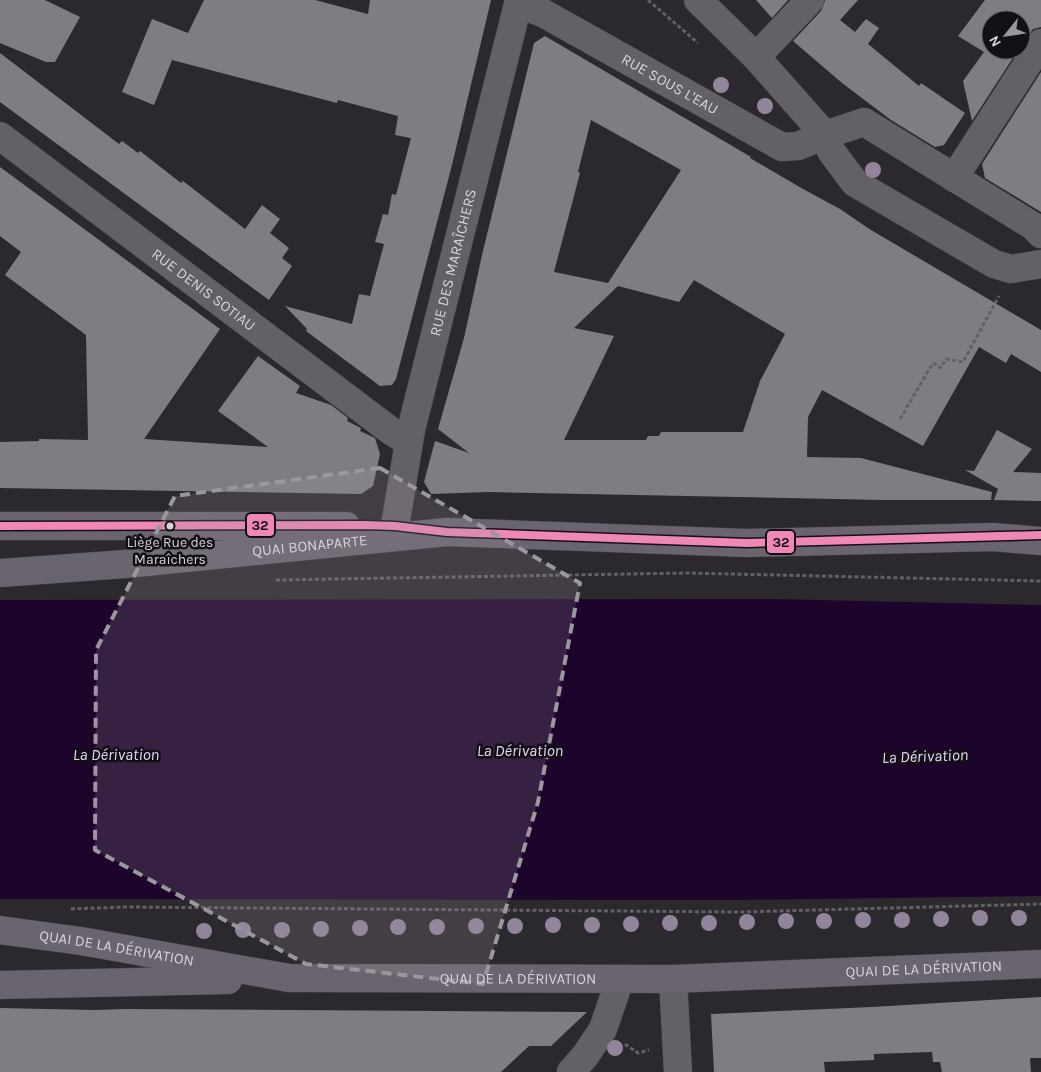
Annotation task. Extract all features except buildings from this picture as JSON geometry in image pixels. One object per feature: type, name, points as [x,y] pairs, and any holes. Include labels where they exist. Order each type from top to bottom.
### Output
[{"type":"main road","points":[[0,526],[395,526],[447,532]]},
{"type":"main road","name":"QUAI BONAPARTE","points":[[0,573],[125,564],[447,532],[747,543],[993,537],[1041,541]]},
{"type":"main road","points":[[993,537],[1041,534]]},
{"type":"main road","name":"QUAI DE LA DÉRIVATION","points":[[0,930],[81,941],[289,978],[673,979],[1041,964]]},
{"type":"main road","points":[[0,985],[289,978]]},
{"type":"street","points":[[698,0],[756,57],[825,134],[832,151],[854,184],[994,264],[1033,270]]},
{"type":"street","points":[[756,57],[810,0]]},
{"type":"street","name":"RUE SOUS L'EAU","points":[[519,2],[544,13],[782,146],[798,146],[825,134],[864,122],[1033,226],[1041,234]]},
{"type":"street","name":"RUE DES MARAÎCHERS","points":[[395,526],[409,442],[519,2]]},
{"type":"street","points":[[954,178],[1041,43]]},
{"type":"street","name":"RUE DENIS SOTIAU","points":[[0,136],[391,431],[409,442]]},
{"type":"street","points":[[571,1072],[603,1030],[620,979]]},
{"type":"street","points":[[673,979],[678,1072]]},
{"type":"path","points":[[900,419],[932,363],[942,368],[946,359],[963,362],[996,303],[1033,270]]},
{"type":"path","points":[[269,580],[687,573],[1041,582]]},
{"type":"path","points":[[68,909],[740,912],[1041,904]]},
{"type":"path","points":[[603,1030],[638,1053],[676,1043]]},
{"type":"highlighted area","points":[[380,468],[580,583],[538,802],[483,984],[306,964],[95,850],[96,650],[175,496]]},
{"type":"water","name":"La Dérivation","points":[[771,599],[1041,605],[1041,896],[735,900],[0,899],[0,600]]},
{"type":"transit line","name":"32","points":[[0,526],[365,525],[395,526],[447,532],[747,543],[1041,535]]},
{"type":"place","name":"Liège Rue des Maraîchers","points":[[170,526]]}]
